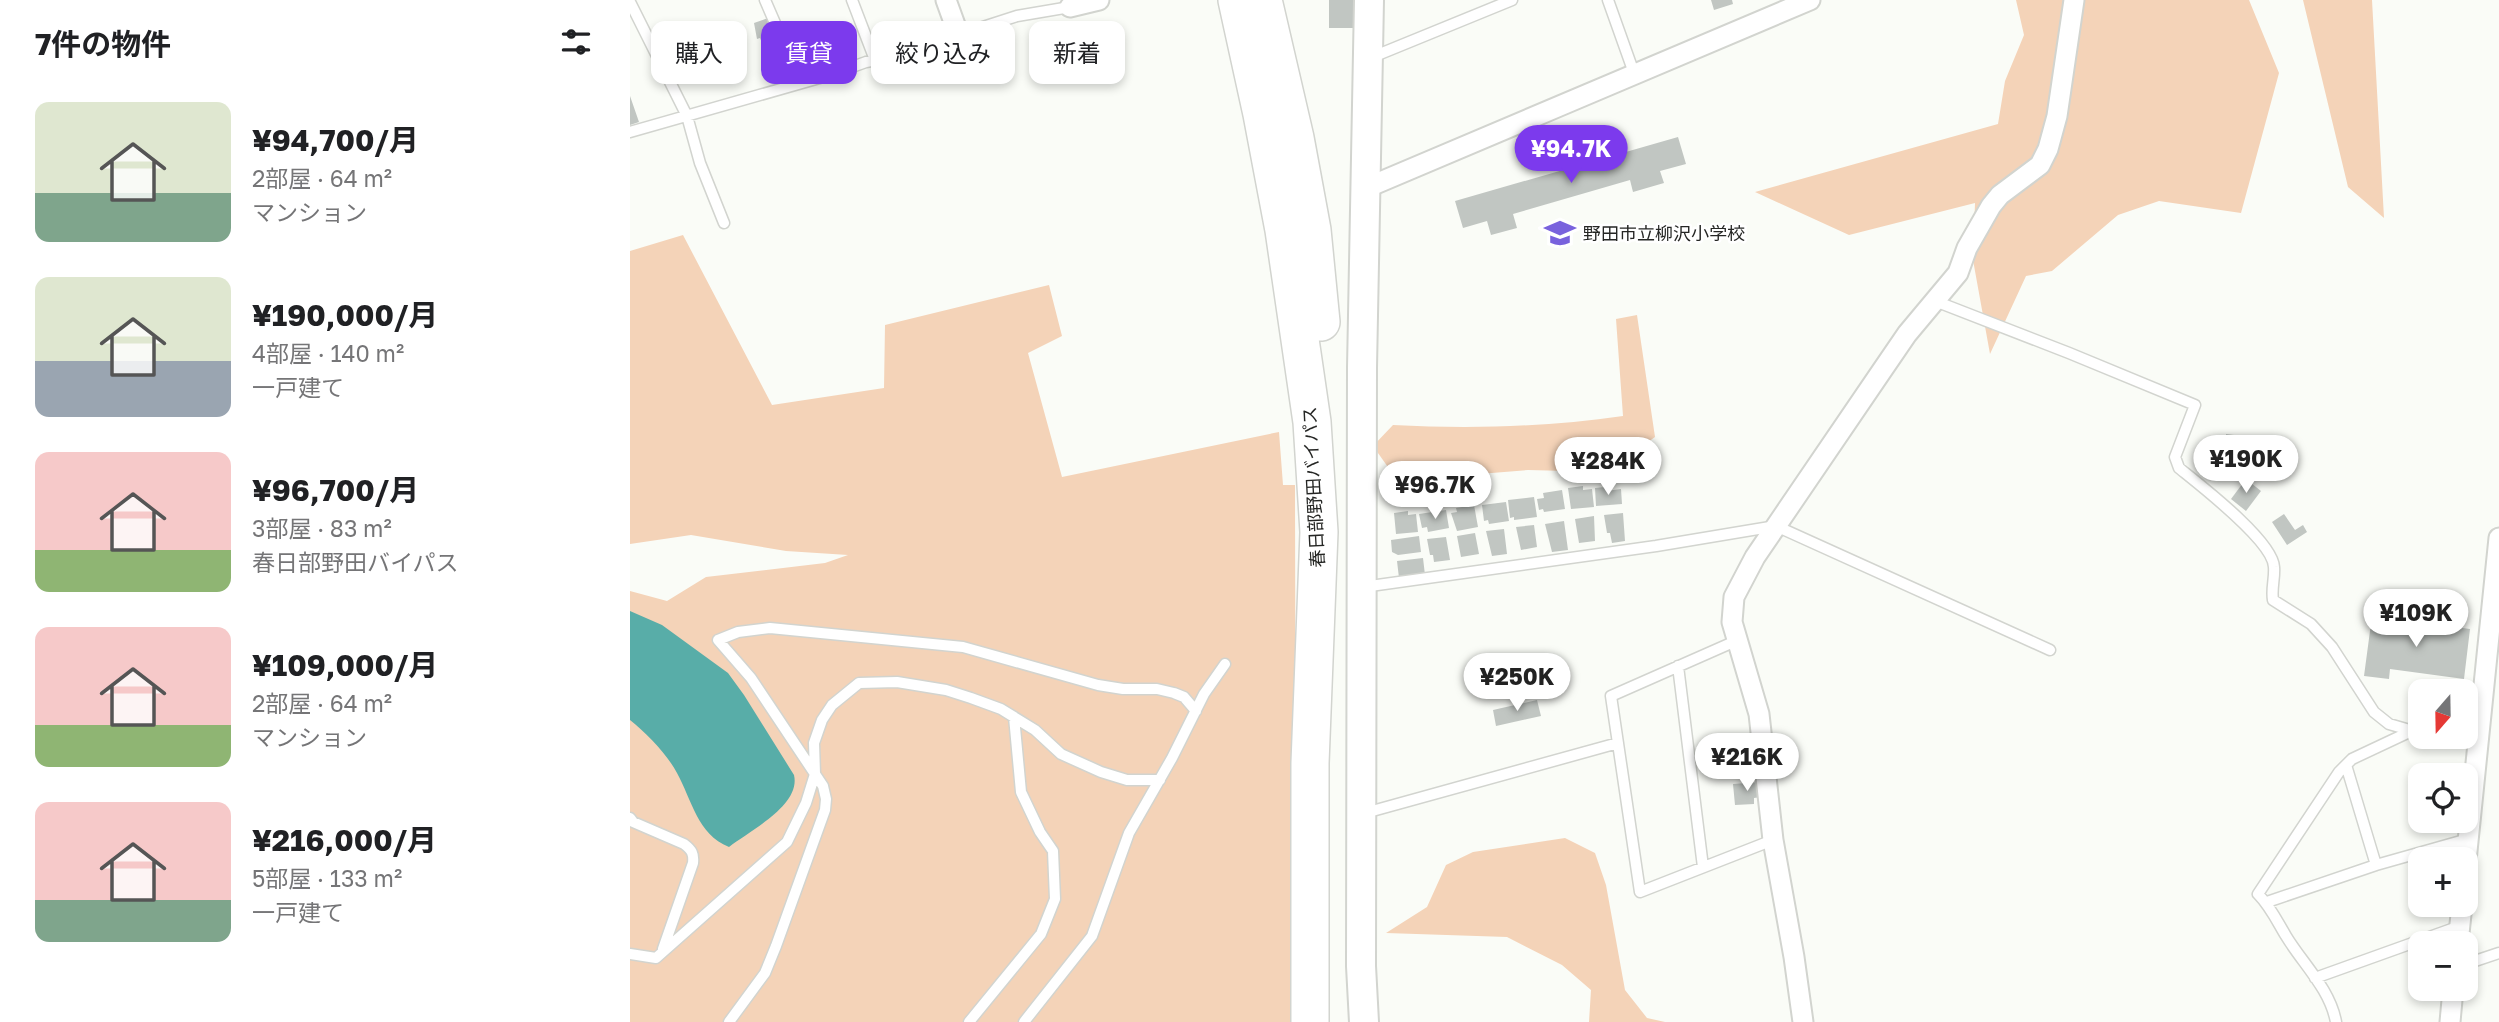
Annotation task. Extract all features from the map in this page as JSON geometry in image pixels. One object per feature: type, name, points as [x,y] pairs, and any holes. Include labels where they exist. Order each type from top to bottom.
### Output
[{"type":"highway","name":"春日部野田バイパス","points":[[1237,0],[1284,230],[1312,422],[1319,531],[1310,763],[1310,1022]]},
{"type":"highway","name":"春日部野田バイパス","points":[[1263,0],[1295,138],[1312,230],[1339,495],[1331,761],[1331,1022]]},
{"type":"street","points":[[946,0],[954,21]]},
{"type":"street","points":[[1070,7],[1098,0]]},
{"type":"street","points":[[1366,188],[1810,0]]},
{"type":"street","points":[[1804,1022],[1773,840],[1759,714],[1732,622],[1734,597],[1755,557],[1887,362],[1958,273],[1967,248],[1991,206],[2000,195],[2040,164],[2049,149],[2057,116],[2074,0]]},
{"type":"street","points":[[1364,1022],[1361,966],[1362,368],[1367,59],[1372,2]]},
{"type":"street","points":[[2478,690],[2492,667],[2499,538]]},
{"type":"street","points":[[2467,847],[2472,749]]},
{"type":"street","points":[[2450,1022],[2452,1001]]},
{"type":"lane","points":[[765,0],[774,21]]},
{"type":"lane","points":[[852,0],[871,48]]},
{"type":"lane","points":[[1367,59],[1512,0]]},
{"type":"lane","points":[[1608,0],[1634,73]]},
{"type":"lane","points":[[630,2],[687,116],[700,163],[724,223]]},
{"type":"lane","points":[[1002,21],[1070,7]]},
{"type":"lane","points":[[630,132],[798,84]]},
{"type":"lane","points":[[1935,302],[2195,405],[2175,457],[2179,468],[2234,514],[2266,549],[2274,567],[2271,590],[2273,600],[2311,624],[2332,647],[2374,712],[2389,724],[2408,727]]},
{"type":"lane","points":[[1362,587],[1656,546],[1776,526],[2050,650]]},
{"type":"lane","points":[[729,1022],[765,973],[819,830],[826,799],[823,786],[745,669],[718,640],[738,632],[770,628],[963,647],[1098,685],[1123,689],[1157,689],[1174,693],[1184,697],[1196,712]]},
{"type":"lane","points":[[1738,640],[1611,696],[1640,891],[1773,840]]},
{"type":"lane","points":[[1024,1022],[1092,936],[1129,833],[1160,780],[1204,694],[1225,664]]},
{"type":"lane","points":[[1678,666],[1703,867]]},
{"type":"lane","points":[[630,954],[656,958],[787,842],[806,803],[815,774],[814,743],[822,720],[832,705],[859,683],[897,682],[946,690],[1001,709],[1035,730],[1061,754],[1091,767],[1127,780],[1160,780]]},
{"type":"lane","points":[[969,1022],[1041,934],[1055,899],[1053,851],[1040,832],[1021,792],[1014,717]]},
{"type":"lane","points":[[2336,1022],[2333,1008],[2315,978],[2267,902],[2258,894],[2346,765],[2352,759],[2408,733]]},
{"type":"lane","points":[[1361,814],[1618,743]]},
{"type":"lane","points":[[2346,765],[2376,865]]},
{"type":"lane","points":[[630,818],[633,822],[684,844],[694,856],[661,953]]},
{"type":"lane","points":[[2267,902],[2376,865],[2468,839]]},
{"type":"lane","points":[[2315,978],[2408,950]]},
{"type":"lane","points":[[2478,960],[2499,953]]},
{"type":"shaded area","points":[[2016,0],[2249,0],[2279,73],[2241,213],[2159,201],[2118,215],[2052,271],[2026,276],[1990,354],[1973,260],[1975,203],[1849,235],[1755,192],[1998,124],[2005,81],[2024,35]]},
{"type":"shaded area","points":[[2303,0],[2372,0],[2384,218],[2348,187]]},
{"type":"shaded area","points":[[683,235],[772,405],[884,388],[885,325],[1049,285],[1062,336],[1028,353],[1062,477],[1279,432],[1283,485],[1295,485],[1296,1022],[630,1022],[630,591],[667,601],[706,577],[825,563],[848,555],[786,551],[691,535],[630,544],[630,251]]},
{"type":"shaded area","points":[[1637,315],[1655,437],[1606,472],[1528,470],[1417,479],[1395,477],[1373,446],[1393,425],[1508,426],[1623,416],[1616,319]]},
{"type":"shaded area","points":[[1565,838],[1595,853],[1606,885],[1625,990],[1647,1018],[1665,1022],[1589,1022],[1591,990],[1562,965],[1507,937],[1386,933],[1427,907],[1446,865],[1473,852]]},
{"type":"water","points":[[630,611],[662,625],[728,673],[794,775],[790,797],[782,806],[761,825],[729,847],[709,834],[673,766],[630,720]]},
{"type":"building","points":[[1329,0],[1356,0],[1355,28],[1329,28]]},
{"type":"building","points":[[1711,0],[1732,0],[1733,4],[1714,10]]},
{"type":"building","points":[[768,18],[769,21],[761,21],[761,40],[757,39],[754,23]]},
{"type":"building","points":[[630,96],[639,122],[630,125]]},
{"type":"building","points":[[1678,137],[1686,164],[1660,171],[1664,183],[1633,192],[1630,180],[1513,214],[1517,228],[1491,235],[1487,221],[1463,228],[1455,201]]},
{"type":"building","points":[[2226,434],[2242,436],[2241,442],[2255,443],[2253,468],[2214,464],[2217,439],[2226,440]]},
{"type":"building","points":[[2246,479],[2261,491],[2246,511],[2231,499]]},
{"type":"building","points":[[1583,486],[1583,490],[1592,489],[1594,507],[1571,509],[1568,488]]},
{"type":"building","points":[[1605,487],[1606,491],[1621,489],[1622,504],[1596,506],[1595,488]]},
{"type":"building","points":[[1562,490],[1565,509],[1544,512],[1543,509],[1539,510],[1537,499],[1544,498],[1543,493]]},
{"type":"building","points":[[1534,497],[1537,517],[1514,520],[1514,517],[1510,518],[1508,500]]},
{"type":"building","points":[[1506,502],[1509,521],[1489,524],[1488,520],[1484,521],[1482,505]]},
{"type":"building","points":[[1474,505],[1478,527],[1457,531],[1451,513],[1457,512],[1456,508]]},
{"type":"building","points":[[1446,510],[1449,528],[1428,532],[1427,527],[1422,528],[1419,514]]},
{"type":"building","points":[[1408,511],[1408,515],[1416,514],[1418,532],[1396,534],[1394,513]]},
{"type":"building","points":[[1623,513],[1625,541],[1612,543],[1604,515]]},
{"type":"building","points":[[2284,514],[2295,530],[2303,525],[2307,532],[2287,545],[2272,522]]},
{"type":"building","points":[[1594,516],[1595,541],[1579,543],[1575,519]]},
{"type":"building","points":[[1564,521],[1568,550],[1552,552],[1545,524]]},
{"type":"building","points":[[1534,525],[1537,547],[1521,550],[1516,527]]},
{"type":"building","points":[[1504,529],[1507,554],[1492,556],[1486,531]]},
{"type":"building","points":[[1475,533],[1479,554],[1461,557],[1457,536]]},
{"type":"building","points":[[1419,536],[1421,552],[1398,555],[1392,552],[1391,540]]},
{"type":"building","points":[[1446,537],[1450,560],[1434,562],[1427,539]]},
{"type":"building","points":[[1423,558],[1425,575],[1399,578],[1397,561]]},
{"type":"building","points":[[2372,616],[2470,629],[2464,679],[2390,669],[2389,679],[2364,676]]},
{"type":"building","points":[[1537,700],[1541,716],[1496,726],[1493,710]]},
{"type":"building","points":[[1760,782],[1761,797],[1754,798],[1754,804],[1735,805],[1733,784]]},
{"type":"place","name":"野田市立柳沢小学校","points":[[1560,233]]}]
